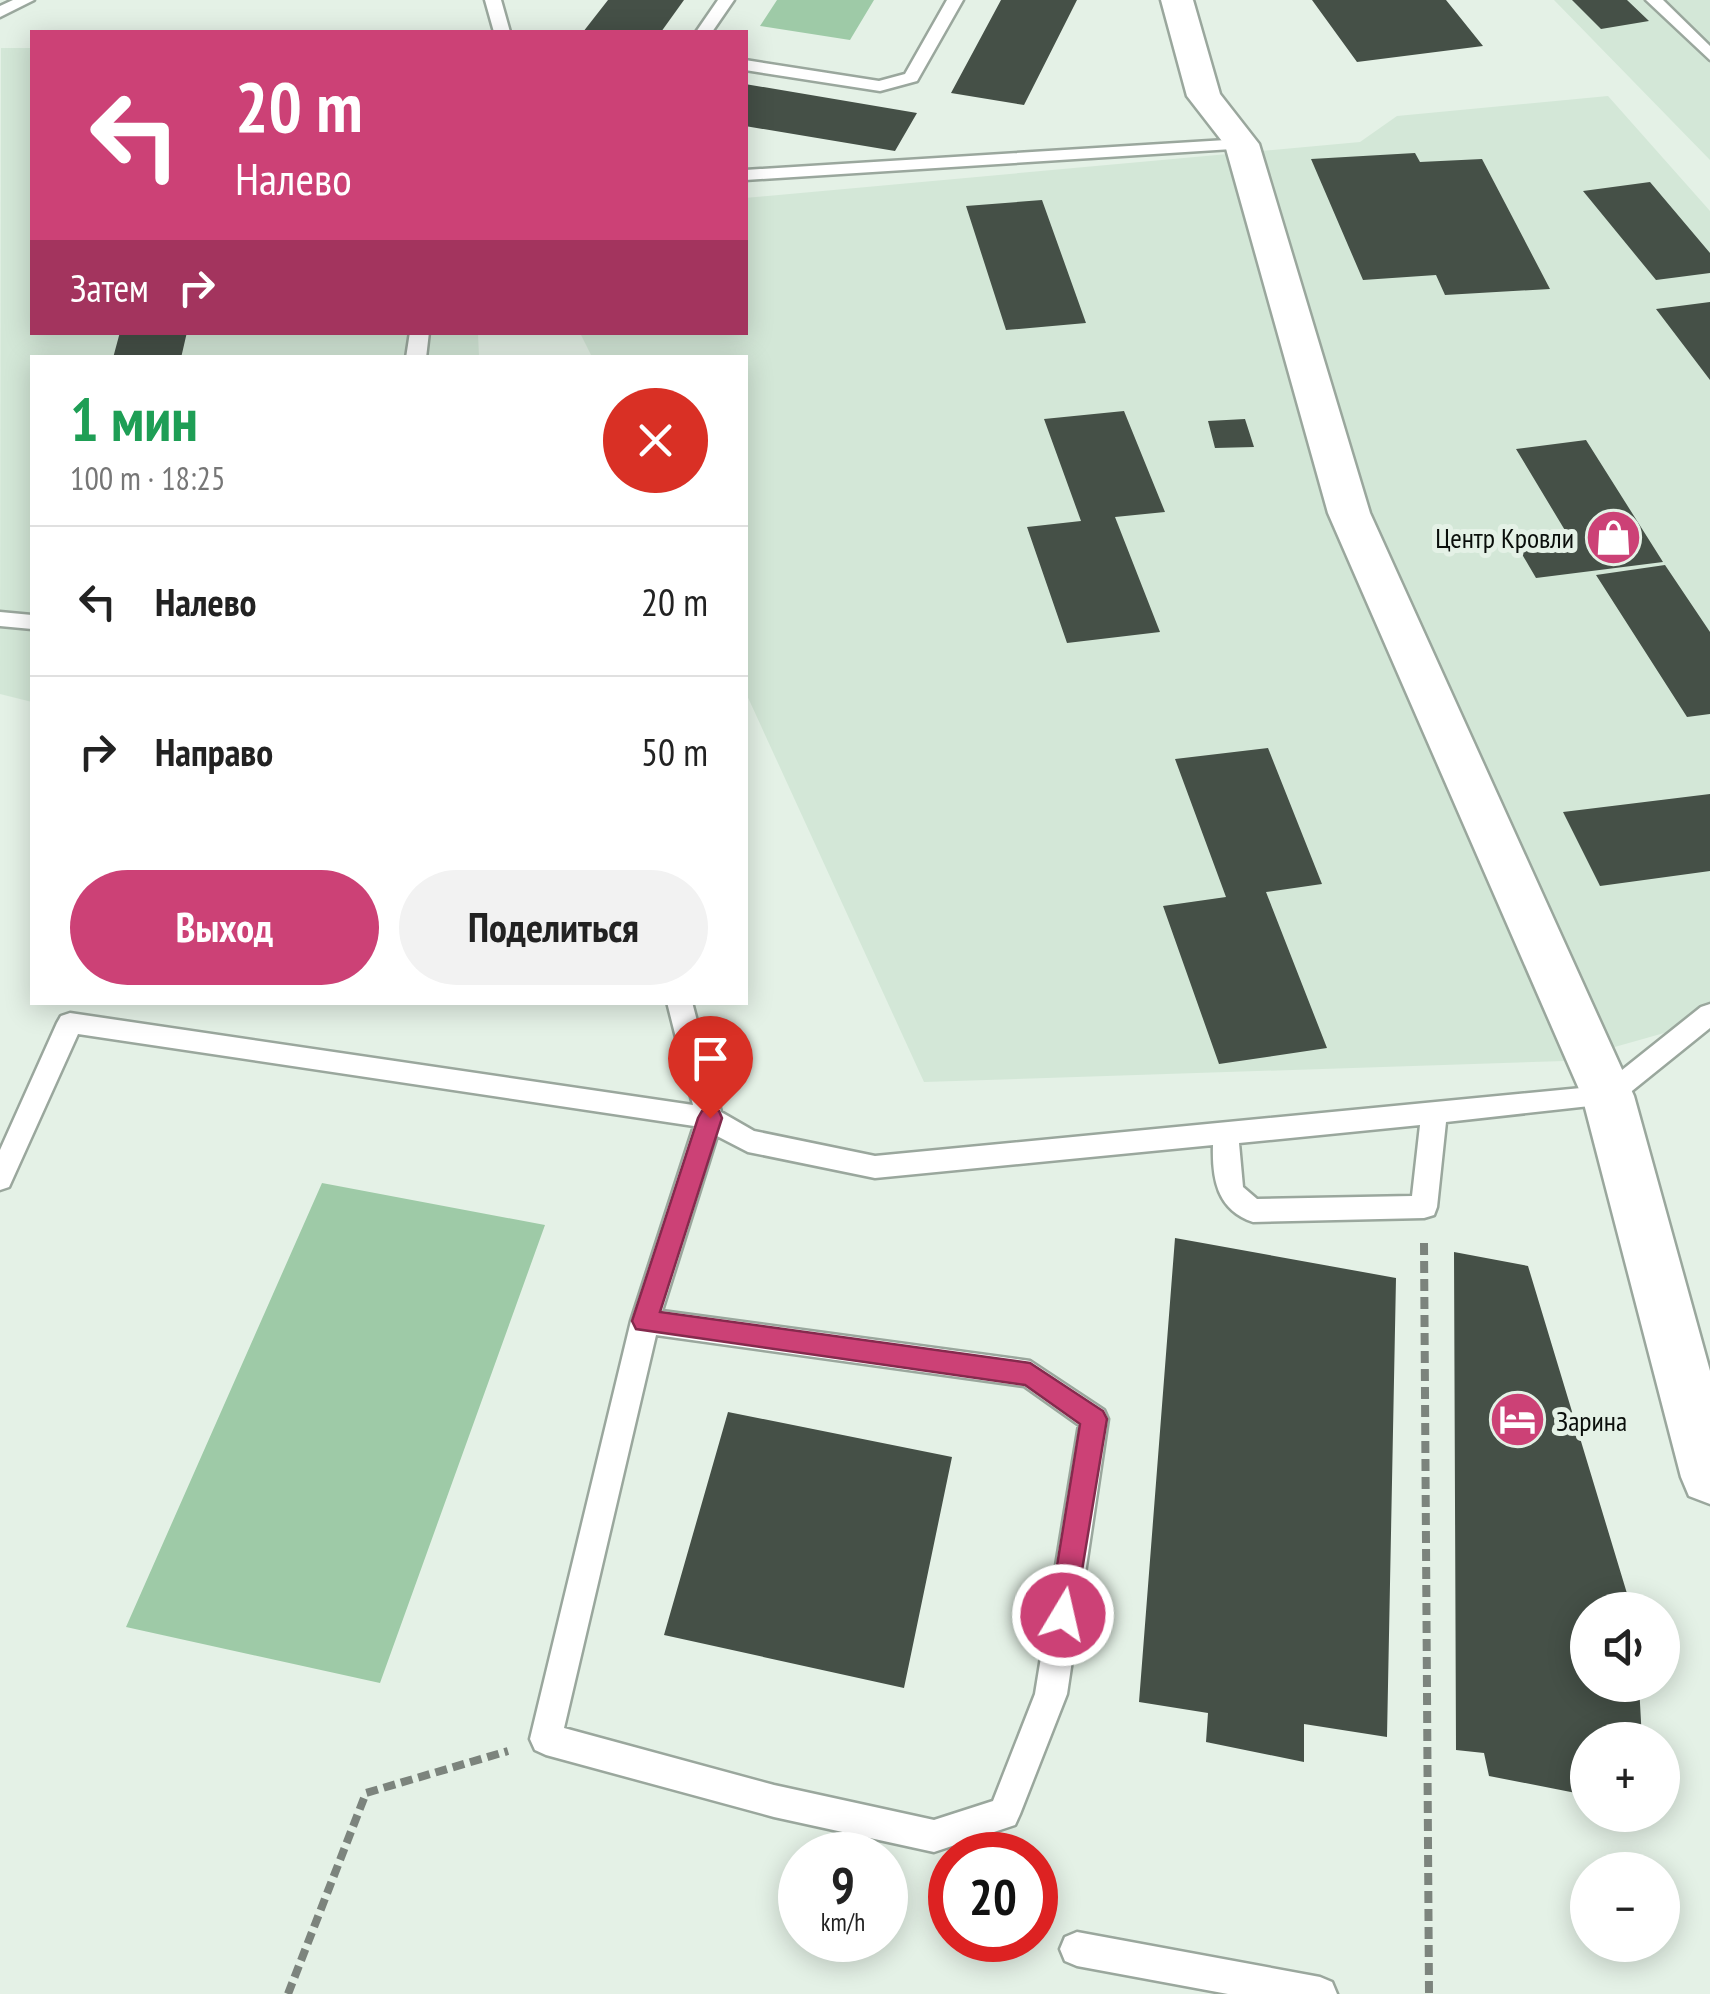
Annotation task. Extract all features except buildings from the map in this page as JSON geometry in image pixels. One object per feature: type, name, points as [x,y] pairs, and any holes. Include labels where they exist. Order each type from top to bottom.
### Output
[{"type":"street","points":[[1176,0],[1204,96],[1242,144],[1349,514],[1608,1096],[1710,1477]]},
{"type":"lane","points":[[0,12],[26,0]]},
{"type":"lane","points":[[493,0],[501,30]]},
{"type":"lane","points":[[705,30],[726,0]]},
{"type":"lane","points":[[748,65],[880,86],[911,77],[955,0]]},
{"type":"lane","points":[[1654,0],[1710,55]]},
{"type":"lane","points":[[748,174],[1242,144]]},
{"type":"lane","points":[[0,619],[30,622]]},
{"type":"lane","points":[[645,1321],[1030,1374],[1094,1419],[1050,1694],[1004,1814],[934,1836],[774,1801],[546,1739],[645,1321],[710,1118],[680,1005]]},
{"type":"lane","points":[[0,1179],[70,1024],[710,1118],[748,1141],[875,1166],[1608,1096],[1710,1014]]},
{"type":"lane","points":[[1226,1132],[1228,1187],[1238,1205],[1253,1211],[1424,1207],[1434,1113]]},
{"type":"lane","points":[[1077,1948],[1320,1994]]},
{"type":"path","points":[[1424,1207],[1429,1994]]},
{"type":"path","points":[[288,1994],[366,1793],[546,1739]]},
{"type":"shaded area","points":[[1554,0],[1710,0],[1710,160]]},
{"type":"shaded area","points":[[1,48],[30,48],[30,335],[478,335],[479,355],[30,355],[30,702],[0,694]]},
{"type":"shaded area","points":[[1608,96],[1710,211],[1710,1007],[1689,1026],[1565,1061],[924,1082],[748,698],[748,355],[591,355],[581,335],[748,335],[748,198],[1360,142],[1397,116]]},
{"type":"green space","points":[[777,0],[874,0],[850,40],[760,26]]},
{"type":"green space","points":[[322,1183],[545,1225],[380,1683],[126,1627]]},
{"type":"place","name":"Центр Кровли","points":[[1613,537]]},
{"type":"place","name":"Зарина","points":[[1517,1420]]},
{"type":"route","points":[[710,1118],[645,1321],[1030,1374],[1094,1419],[1063,1615]]}]
